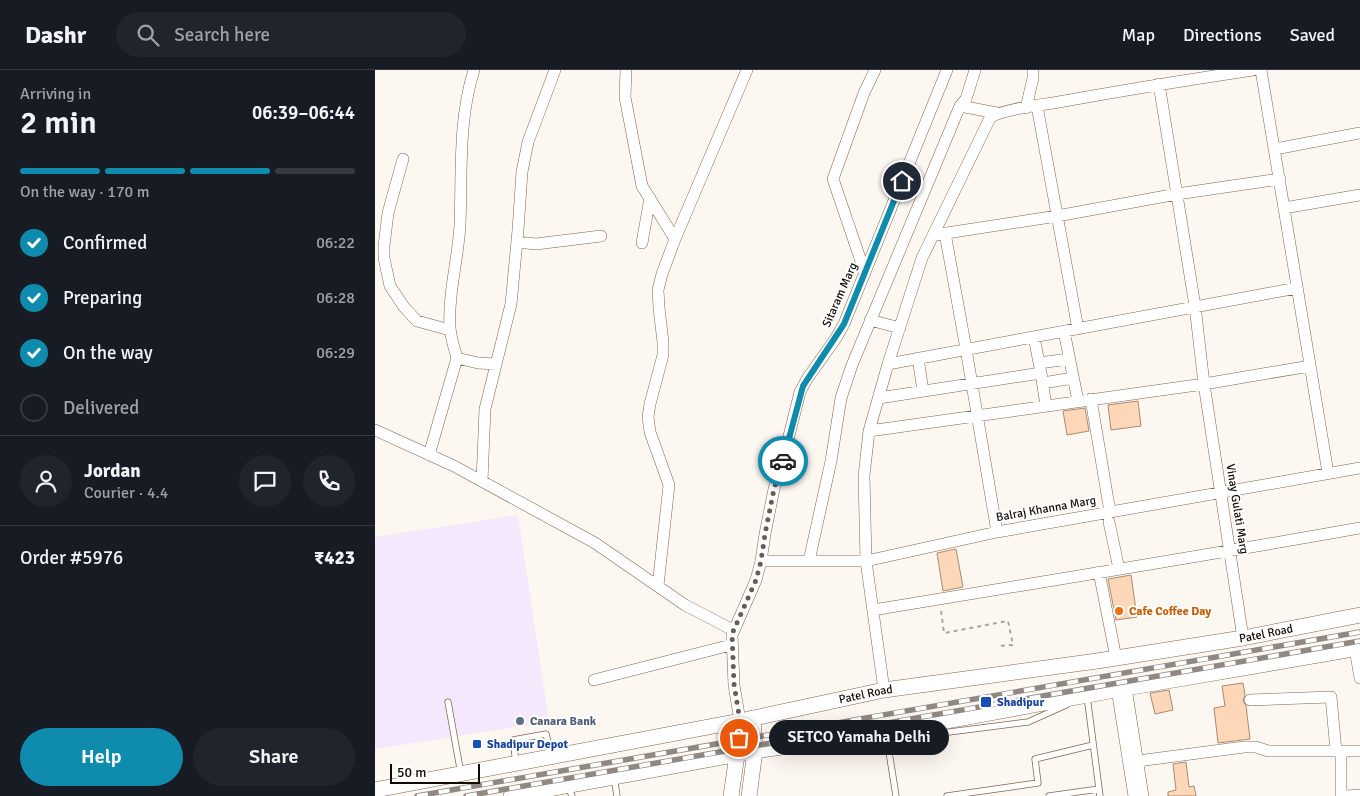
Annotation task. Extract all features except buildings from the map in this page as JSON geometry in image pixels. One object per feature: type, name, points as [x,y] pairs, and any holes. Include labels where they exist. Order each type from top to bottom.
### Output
[{"type":"main road","name":"Patel Road","points":[[375,790],[747,719],[884,690],[1116,658],[1243,638],[1360,615]]},
{"type":"main road","points":[[511,796],[570,791],[614,777],[755,751],[886,732],[1122,688],[1357,648]]},
{"type":"main road","points":[[747,719],[755,751],[749,796]]},
{"type":"main road","points":[[731,796],[737,755],[747,719]]},
{"type":"street","points":[[429,455],[457,358],[450,330],[454,271],[460,226],[463,115],[474,70]]},
{"type":"street","points":[[482,481],[485,409],[511,304],[520,189],[525,154],[555,70]]},
{"type":"street","points":[[625,70],[625,97],[643,186],[675,239]]},
{"type":"street","points":[[658,586],[669,485],[650,432],[648,416],[664,348],[658,290],[675,239],[747,70]]},
{"type":"street","points":[[865,273],[833,179],[864,93],[875,70]]},
{"type":"street","name":"Sitaram Marg","points":[[747,719],[734,684],[731,645],[733,630],[756,580],[774,489],[801,392],[807,379],[844,324],[947,70]]},
{"type":"street","points":[[809,561],[831,461],[841,398],[852,365],[960,106],[966,99],[975,70]]},
{"type":"street","points":[[1033,70],[1031,107],[1057,216],[1078,329]]},
{"type":"street","name":"Vinay Gulati Marg","points":[[1163,70],[1177,194],[1243,638]]},
{"type":"street","points":[[960,106],[997,113],[1163,83],[1253,70]]},
{"type":"street","points":[[1261,70],[1328,473]]},
{"type":"street","points":[[884,690],[866,561],[864,476],[869,431],[922,258],[939,234],[987,123],[997,113]]},
{"type":"street","points":[[1275,149],[1360,133]]},
{"type":"street","points":[[403,159],[389,214],[384,246],[383,258],[390,286],[404,307],[417,321],[450,330]]},
{"type":"street","points":[[939,234],[1057,216],[1177,194],[1280,179]]},
{"type":"street","points":[[1283,208],[1360,195]]},
{"type":"street","points":[[642,243],[650,198]]},
{"type":"street","points":[[939,234],[967,349],[997,532]]},
{"type":"street","points":[[517,242],[536,244],[601,236]]},
{"type":"street","points":[[888,364],[1297,288]]},
{"type":"street","points":[[870,320],[900,328]]},
{"type":"street","points":[[1064,331],[1078,402]]},
{"type":"street","points":[[1034,337],[1046,406]]},
{"type":"street","points":[[457,358],[479,363],[496,364]]},
{"type":"street","points":[[918,358],[923,391]]},
{"type":"street","points":[[1041,373],[1069,358]]},
{"type":"street","points":[[869,431],[1204,384],[1310,366]]},
{"type":"street","points":[[879,398],[1041,373],[1073,378]]},
{"type":"street","points":[[1091,400],[1119,569]]},
{"type":"street","points":[[375,430],[482,481],[595,543],[685,605],[733,630]]},
{"type":"street","name":"Balraj Khanna Marg","points":[[761,561],[866,561],[997,532],[1109,517],[1221,492],[1360,468]]},
{"type":"street","points":[[873,610],[1360,528]]},
{"type":"street","points":[[1099,572],[1116,658]]},
{"type":"street","points":[[594,680],[731,645]]},
{"type":"street","points":[[1357,648],[1360,678]]},
{"type":"street","points":[[1122,688],[1138,761],[1143,796]]},
{"type":"street","points":[[1122,688],[1134,796]]},
{"type":"street","points":[[1250,700],[1331,697],[1338,751],[1341,796]]},
{"type":"street","points":[[1138,761],[1245,747],[1256,747],[1268,751],[1360,752]]},
{"type":"lane","points":[[1087,695],[1100,796]]},
{"type":"lane","points":[[448,702],[461,774]]},
{"type":"lane","points":[[886,732],[896,796]]},
{"type":"lane","points":[[516,763],[513,740],[546,734],[552,756]]},
{"type":"lane","points":[[947,796],[1038,783],[1035,759],[1093,745]]},
{"type":"lane","points":[[614,777],[617,796]]},
{"type":"lane","points":[[1049,796],[1099,789]]},
{"type":"path","points":[[940,599],[943,633],[1008,621],[1013,645],[999,646]]},
{"type":"shaded area","points":[[518,515],[549,722],[375,749],[375,537]]},
{"type":"railway","points":[[417,796],[1360,632]]},
{"type":"railway","points":[[466,796],[1360,641]]},
{"type":"way so far","points":[[739,738],[740,721],[734,684],[731,640],[733,630],[756,580],[774,489],[783,461]]},
{"type":"place","name":"Cafe Coffee Day","points":[[1119,611]]},
{"type":"place","name":"Shadipur","points":[[986,702]]},
{"type":"place","name":"Canara Bank","points":[[520,721]]},
{"type":"place","name":"SETCO Yamaha Delhi","points":[[739,738]]},
{"type":"place","name":"Shadipur Depot","points":[[477,744]]},
{"type":"route","points":[[783,461],[803,386],[844,324],[902,181]]}]
